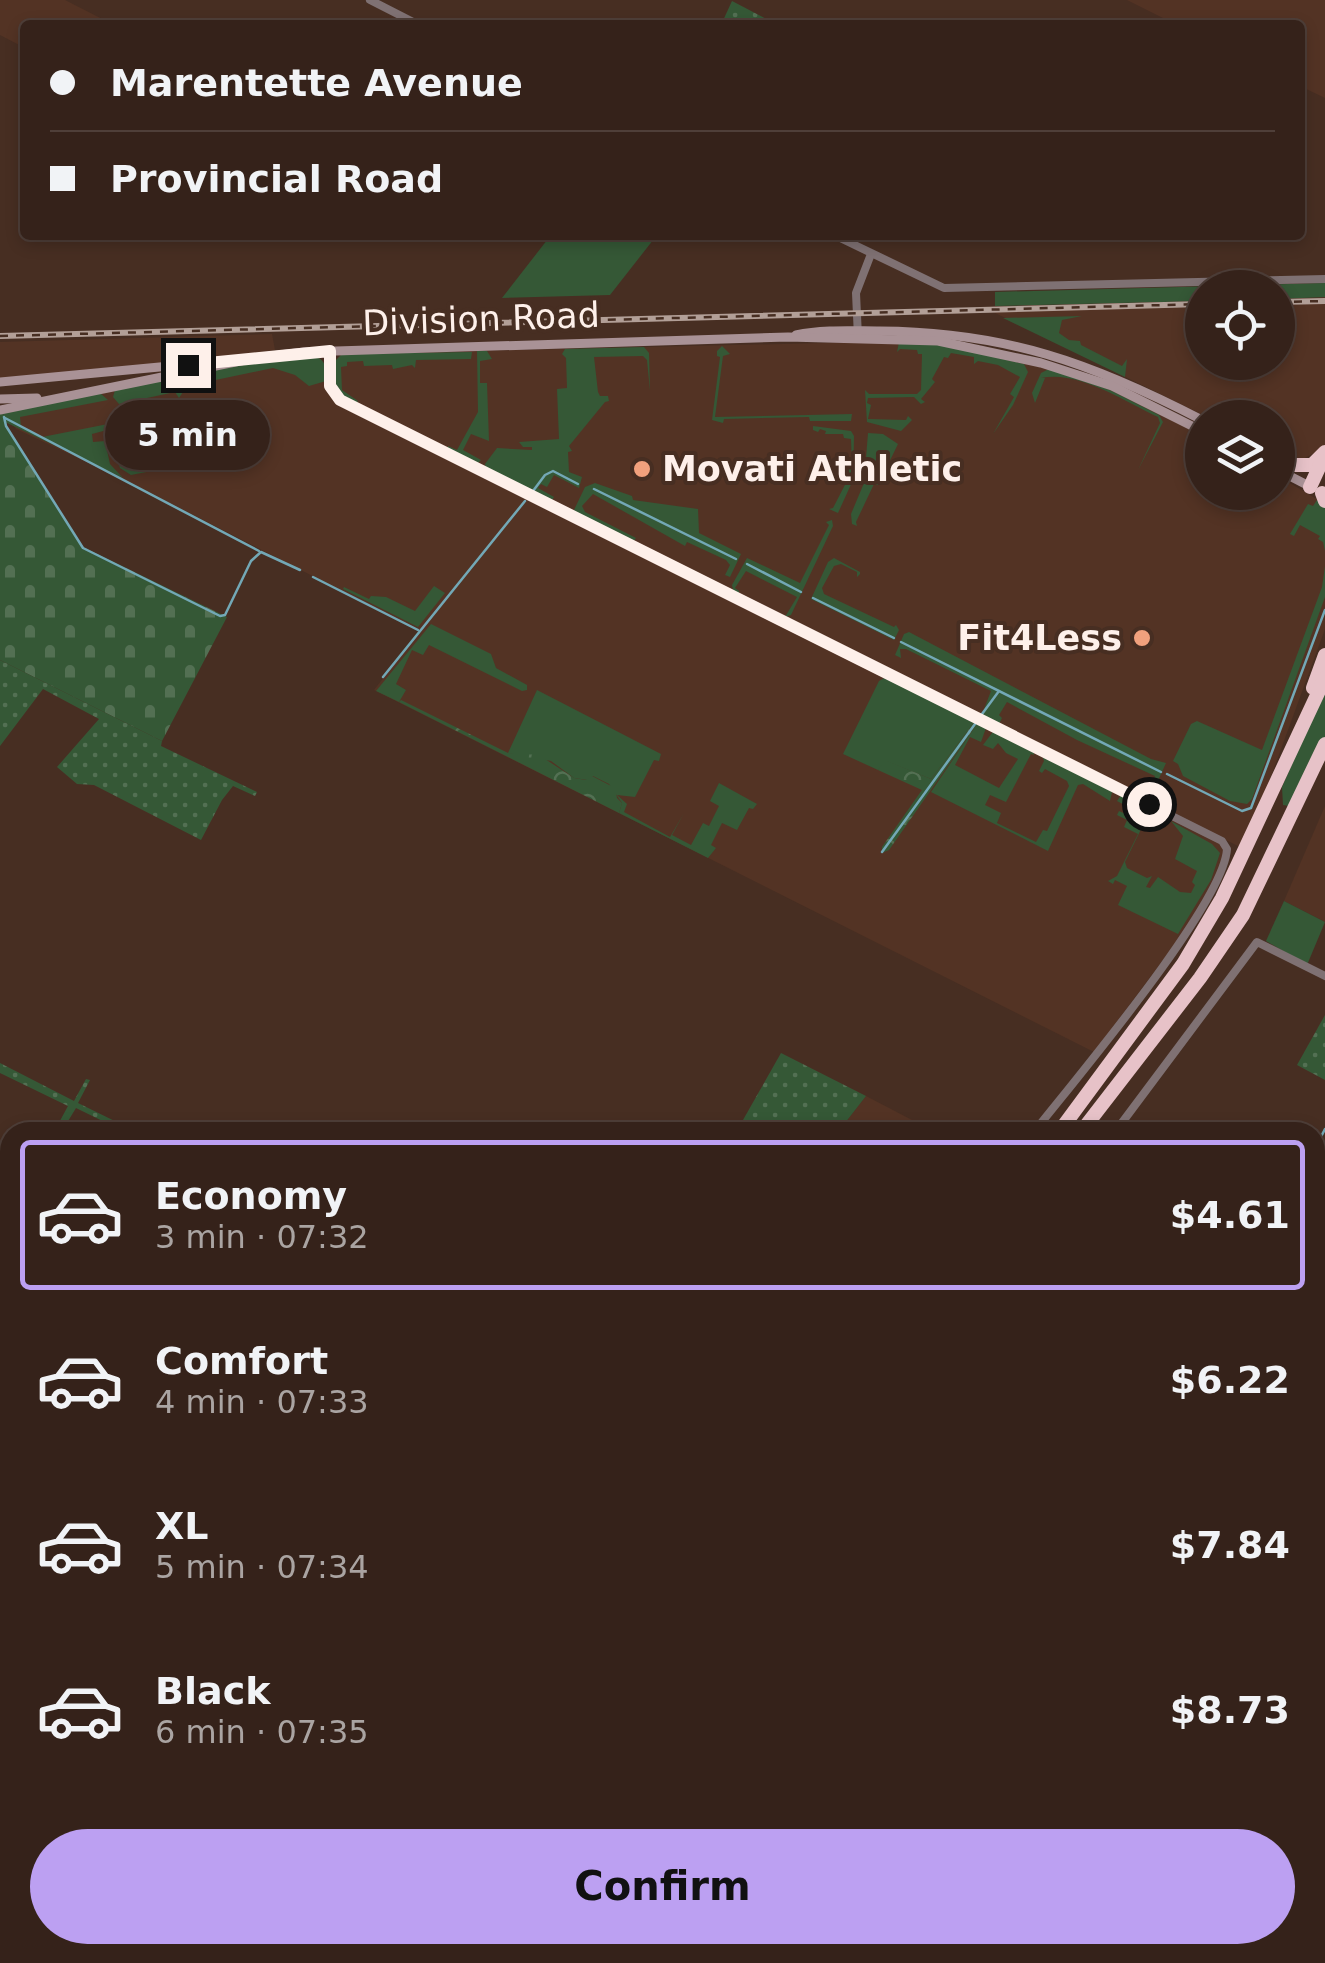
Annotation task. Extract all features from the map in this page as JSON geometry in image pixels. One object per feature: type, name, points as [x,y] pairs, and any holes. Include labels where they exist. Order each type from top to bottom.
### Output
[{"type":"highway","points":[[1295,464],[1312,465],[1325,454]]},
{"type":"highway","points":[[1320,489],[1325,454]]},
{"type":"highway","points":[[1286,760],[1325,656]]},
{"type":"highway","points":[[1066,1122],[1183,964],[1222,898],[1325,678]]},
{"type":"highway","points":[[1243,915],[1325,744]]},
{"type":"highway","points":[[1089,1122],[1200,978],[1243,915],[1325,764]]},
{"type":"main road","name":"Division Road","points":[[0,410],[255,358],[330,351],[858,335],[943,342],[1035,356]]},
{"type":"main road","points":[[1035,356],[1116,376],[1185,411]]},
{"type":"main road","points":[[1035,356],[1127,392],[1185,422]]},
{"type":"main road","points":[[0,382],[255,358]]},
{"type":"main road","points":[[0,399],[66,397]]},
{"type":"main road","points":[[1295,473],[1320,489]]},
{"type":"street","points":[[370,0],[409,20]]},
{"type":"street","points":[[844,240],[944,288],[1325,278]]},
{"type":"street","points":[[858,335],[856,293],[871,254]]},
{"type":"street","points":[[330,351],[330,386],[340,400],[1218,838],[1227,849],[1216,880],[1180,940],[1042,1122]]},
{"type":"street","points":[[1122,1122],[1257,942],[1325,976]]},
{"type":"shaded area","points":[[0,0],[65,0],[104,20],[20,20],[20,45],[0,35]]},
{"type":"shaded area","points":[[1127,0],[1325,0],[1325,98],[1305,88],[1305,20],[1167,20]]},
{"type":"shaded area","points":[[1325,297],[1325,447],[1296,463],[1295,400],[1185,400],[1185,406],[983,307],[1185,301],[1185,380],[1295,380],[1295,298]]},
{"type":"shaded area","points":[[272,334],[275,350],[183,363],[0,379],[0,342]]},
{"type":"shaded area","points":[[867,342],[940,344],[1049,369],[1110,390],[1185,427],[1185,510],[1295,510],[1295,486],[1325,504],[1325,629],[1242,848],[340,397],[333,373],[335,361],[342,354]]},
{"type":"shaded area","points":[[314,356],[326,366],[327,392],[335,402],[1219,842],[1224,849],[1220,869],[1187,928],[1094,1052],[374,690],[420,631],[123,479],[16,429],[3,411],[237,366]]},
{"type":"shaded area","points":[[1325,806],[1325,922],[1284,901]]},
{"type":"shaded area","points":[[866,1096],[916,1122],[846,1122]]},
{"type":"green space","points":[[732,1],[768,20],[723,20]]},
{"type":"green space","points":[[547,240],[653,240],[610,295],[502,298]]},
{"type":"green space","points":[[1325,283],[1325,297],[1295,298],[1295,284]]},
{"type":"green space","points":[[1185,287],[1185,301],[995,306],[995,292]]},
{"type":"green space","points":[[1082,316],[1062,320],[1059,333],[1122,366],[1127,359],[1125,377],[1003,318]]},
{"type":"green space","points":[[899,342],[940,344],[1024,364],[1028,372],[1013,405],[993,434],[1014,397],[1010,394],[1020,377],[998,365],[978,361],[974,364],[974,357],[951,353],[944,357],[932,379],[935,382],[921,399],[925,402],[921,404],[914,397],[868,398],[868,419],[906,420],[908,416],[912,420],[901,431],[867,422],[865,390],[869,394],[917,394],[921,390],[922,354],[917,350],[897,352]]},
{"type":"green space","points":[[722,346],[730,354],[723,356],[715,417],[852,414],[851,421],[810,421],[809,417],[724,419],[723,423],[712,420],[720,357],[717,351]]},
{"type":"green space","points":[[644,347],[649,353],[650,391],[647,360],[643,356],[594,357],[598,392],[608,396],[609,401],[569,446],[569,472],[582,477],[579,488],[554,475],[547,487],[541,484],[538,488],[554,497],[551,502],[486,470],[485,464],[497,448],[532,450],[519,442],[559,439],[557,389],[567,388],[566,358],[562,354],[565,349]]},
{"type":"green space","points":[[477,351],[487,351],[492,359],[480,361],[480,383],[487,383],[489,441],[471,434],[463,450],[481,460],[476,465],[447,451],[448,446],[457,450],[478,412]]},
{"type":"green space","points":[[472,352],[471,359],[416,360],[415,368],[347,362],[347,366],[341,367],[342,390],[358,401],[355,405],[343,397],[335,382],[335,361],[342,354]]},
{"type":"green space","points":[[314,356],[324,363],[326,381],[309,386],[295,375],[273,368],[187,386],[179,398],[175,392],[119,404],[113,397],[115,390],[237,366]]},
{"type":"green space","points":[[1049,369],[1110,390],[1159,415],[1163,422],[1138,470],[1160,423],[1158,417],[1101,388],[1070,378],[1055,377],[1041,378],[1045,378],[1035,403],[1032,393],[1041,373]]},
{"type":"green space","points":[[100,393],[108,400],[20,417],[21,426],[42,437],[108,424],[107,430],[92,434],[93,442],[105,441],[110,464],[123,478],[5,422],[3,411]]},
{"type":"green space","points":[[0,411],[83,547],[227,617],[162,741],[0,660]]},
{"type":"green space","points":[[813,426],[851,431],[854,436],[853,480],[838,513],[829,509],[848,479],[845,476],[850,474],[845,466],[852,465],[851,439],[843,434],[825,434],[820,429],[818,432]]},
{"type":"green space","points":[[141,431],[151,437],[154,457],[164,455],[163,447],[169,446],[172,467],[131,475],[120,468],[110,440],[115,439],[117,447],[124,450],[130,443],[127,434]]},
{"type":"green space","points":[[868,433],[883,434],[898,444],[878,485],[874,484],[857,526],[852,524],[851,514],[864,483]]},
{"type":"green space","points":[[595,483],[632,496],[633,500],[698,509],[699,533],[741,554],[730,577],[725,575],[730,565],[726,560],[687,542],[685,546],[593,494],[582,506],[585,512],[636,538],[632,543],[576,515],[574,510],[585,487]]},
{"type":"green space","points":[[1317,500],[1325,504],[1325,551],[1320,536],[1300,525],[1294,536],[1290,534],[1308,504],[1313,506]]},
{"type":"green space","points":[[832,520],[833,526],[791,615],[785,617],[797,597],[746,571],[735,588],[739,596],[734,594],[732,585],[747,558],[800,583],[829,525],[826,522]]},
{"type":"green space","points":[[834,558],[860,572],[860,574],[857,577],[857,572],[841,564],[834,566],[822,588],[824,594],[896,625],[899,630],[894,640],[811,599],[828,562]]},
{"type":"green space","points":[[1325,566],[1325,597],[1252,799],[1247,804],[1230,801],[1183,776],[1173,761],[1191,724],[1197,721],[1262,750],[1322,587]]},
{"type":"green space","points":[[434,586],[445,593],[418,627],[343,589],[369,599],[386,597],[415,611]]},
{"type":"green space","points":[[431,624],[491,654],[496,668],[527,685],[527,690],[429,645],[423,655],[412,650],[396,684],[406,690],[399,702],[376,691]]},
{"type":"green space","points":[[909,632],[1151,759],[1166,763],[1157,783],[1152,783],[1155,776],[1007,702],[999,715],[999,724],[981,717],[991,691],[906,649],[900,649],[901,658],[895,655],[904,634]]},
{"type":"green space","points":[[0,660],[162,741],[161,746],[257,792],[255,796],[233,786],[201,840],[94,785],[77,784],[57,767],[99,719],[43,689],[0,746]]},
{"type":"green space","points":[[886,677],[976,720],[931,779],[886,761],[878,770],[843,754],[879,681]]},
{"type":"green space","points":[[1325,689],[1325,737],[1289,806],[1283,805],[1282,787]]},
{"type":"green space","points":[[537,690],[661,754],[635,797],[617,795],[627,804],[624,812],[670,837],[684,813],[672,835],[691,845],[703,823],[709,826],[719,806],[710,801],[719,783],[757,804],[749,808],[737,830],[722,823],[711,845],[716,848],[708,858],[619,813],[622,803],[609,784],[593,776],[587,780],[574,778],[551,761],[508,753]]},
{"type":"green space","points":[[399,702],[508,753],[539,755],[574,778],[586,780],[592,776],[615,788],[622,803],[619,813]]},
{"type":"green space","points":[[979,721],[986,728],[981,742],[970,737],[955,765],[999,788],[1018,759],[998,743],[993,749],[983,745],[995,729],[1033,749],[1034,755],[1031,754],[1006,802],[990,795],[985,805],[1001,813],[997,823],[1036,842],[1043,830],[1047,831],[1069,786],[1045,769],[1039,771],[1044,761],[1042,755],[1113,788],[1110,801],[1083,784],[1078,785],[1048,851],[931,792]]},
{"type":"green space","points":[[979,721],[889,850],[882,853],[882,847],[922,790],[878,770],[885,760],[931,779]]},
{"type":"green space","points":[[1121,795],[1165,818],[1162,822],[1148,815],[1125,862],[1127,868],[1147,878],[1152,876],[1146,887],[1150,888],[1158,877],[1180,892],[1191,893],[1195,885],[1192,882],[1197,871],[1175,859],[1183,836],[1171,821],[1212,844],[1220,853],[1211,880],[1178,934],[1118,905],[1127,886],[1108,881],[1117,876],[1138,834],[1124,827],[1127,820],[1117,815],[1119,811],[1130,816],[1134,810],[1117,801]]},
{"type":"green space","points":[[1284,901],[1325,922],[1307,965],[1266,941]]},
{"type":"green space","points":[[1325,1015],[1325,1080],[1297,1065]]},
{"type":"green space","points":[[781,1053],[866,1096],[846,1122],[743,1120]]},
{"type":"green space","points":[[0,1063],[74,1101],[86,1079],[90,1080],[78,1103],[117,1122],[105,1122],[76,1108],[67,1122],[59,1122],[68,1106],[0,1073]]},
{"type":"waterway","points":[[4,417],[83,548],[220,616],[225,615],[251,561],[261,552],[300,570]]},
{"type":"waterway","points":[[5,418],[259,551]]},
{"type":"waterway","points":[[533,491],[553,471],[578,484]]},
{"type":"waterway","points":[[594,489],[736,559]]},
{"type":"waterway","points":[[383,677],[525,501]]},
{"type":"waterway","points":[[747,564],[801,592]]},
{"type":"waterway","points":[[313,577],[418,630]]},
{"type":"waterway","points":[[813,598],[894,638]]},
{"type":"waterway","points":[[1167,774],[1242,811],[1251,808],[1325,610]]},
{"type":"waterway","points":[[901,642],[1161,772]]},
{"type":"waterway","points":[[982,714],[999,691]]},
{"type":"waterway","points":[[882,852],[975,724]]},
{"type":"railway","points":[[1295,302],[1325,301]]},
{"type":"railway","points":[[0,336],[1185,304]]},
{"type":"place","name":"Movati Athletic","points":[[642,469]]},
{"type":"place","name":"Fit4Less","points":[[1142,638]]},
{"type":"route","points":[[188,365],[330,351],[330,386],[340,400],[1149,804]]}]
